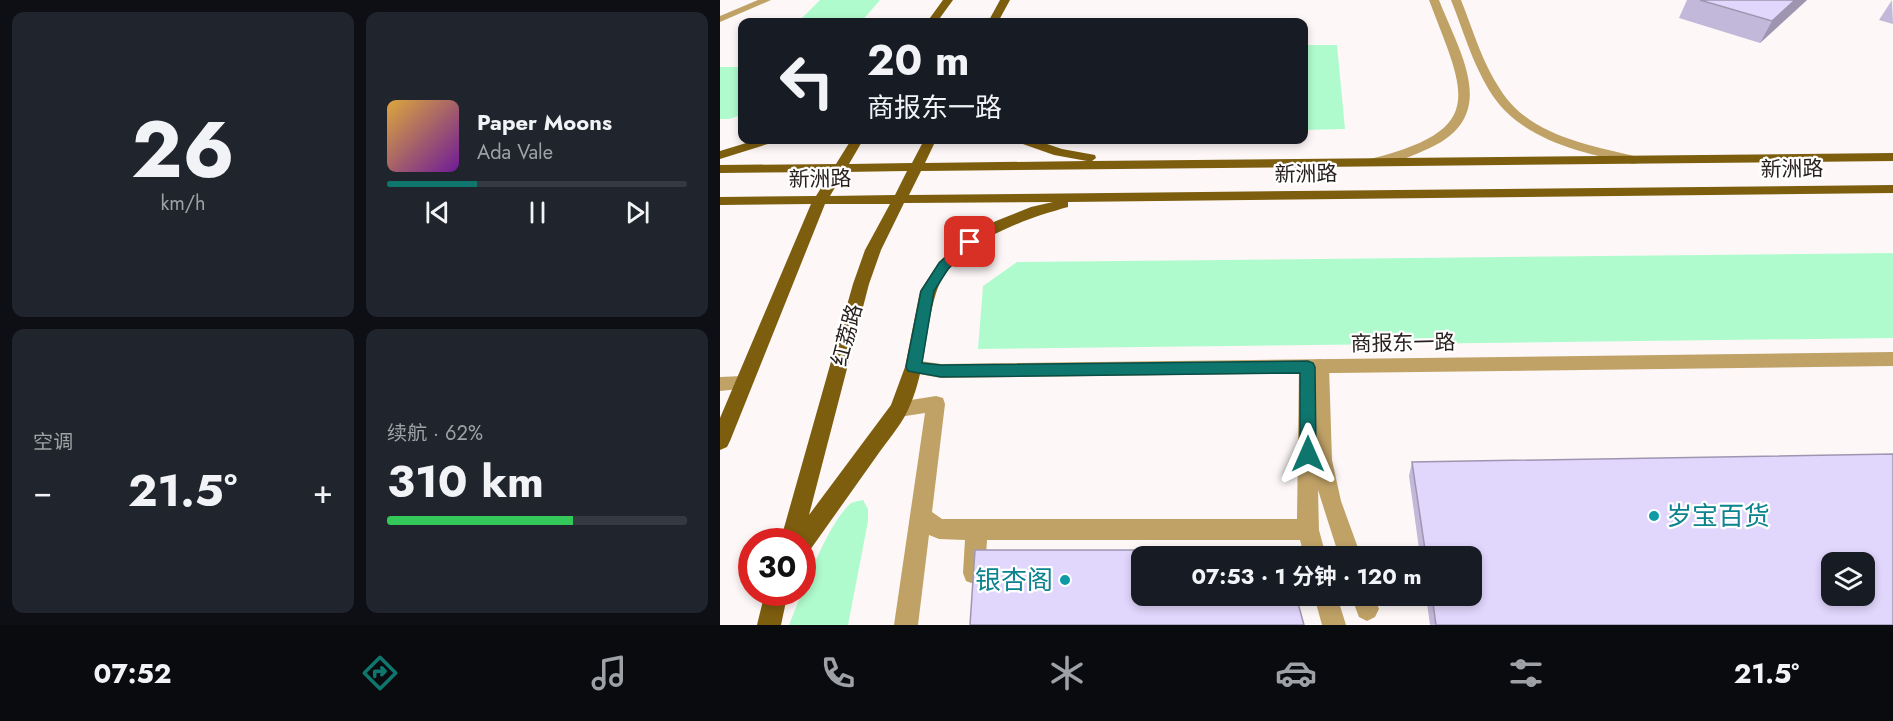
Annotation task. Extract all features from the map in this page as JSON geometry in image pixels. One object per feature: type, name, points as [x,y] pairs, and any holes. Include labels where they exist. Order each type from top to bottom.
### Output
[{"type":"main road","points":[[935,18],[948,0]]},
{"type":"main road","points":[[995,18],[1005,0]]},
{"type":"main road","points":[[720,155],[754,144]]},
{"type":"main road","points":[[720,441],[742,383],[821,200],[854,144]]},
{"type":"main road","name":"红荔路","points":[[795,528],[861,284],[873,250],[897,199],[928,144]]},
{"type":"main road","points":[[1036,144],[1059,152],[1138,164]]},
{"type":"main road","name":"新洲路","points":[[720,169],[1893,157]]},
{"type":"main road","name":"新洲路","points":[[720,201],[1893,189]]},
{"type":"main road","points":[[812,528],[899,409],[914,367],[928,291],[944,266],[970,242],[1001,224],[1036,210],[1110,197]]},
{"type":"main road","points":[[769,625],[774,606]]},
{"type":"street","points":[[720,19],[766,0]]},
{"type":"street","points":[[1376,162],[1412,153],[1436,140],[1454,126],[1463,112],[1466,99],[1465,83],[1434,0]]},
{"type":"street","points":[[1456,0],[1491,84],[1509,108],[1545,133],[1570,144],[1633,160]]},
{"type":"street","name":"商报东一路","points":[[914,367],[941,371],[1893,359]]},
{"type":"street","points":[[1312,546],[1308,530],[1314,367]]},
{"type":"street","points":[[1314,367],[1322,460],[1331,501],[1347,546]]},
{"type":"street","points":[[720,384],[742,383]]},
{"type":"street","points":[[899,409],[936,404],[906,625]]},
{"type":"street","points":[[920,517],[939,529],[1308,530]]},
{"type":"street","points":[[973,589],[977,529]]},
{"type":"street","points":[[1329,606],[1334,625]]},
{"type":"green space","points":[[820,0],[880,0],[864,18],[802,18]]},
{"type":"green space","points":[[1308,45],[1337,45],[1345,129],[1308,130]]},
{"type":"green space","points":[[720,67],[738,67],[738,116],[720,119]]},
{"type":"green space","points":[[1893,253],[1893,338],[978,349],[983,286],[1017,262]]},
{"type":"green space","points":[[863,500],[868,509],[868,521],[848,625],[789,625],[797,606],[816,606],[816,559],[841,514],[855,502]]},
{"type":"building","points":[[1700,0],[1795,0],[1772,21]]},
{"type":"building","name":"岁宝百货","points":[[1893,454],[1893,625],[1436,625],[1433,606],[1482,606],[1482,546],[1425,546],[1412,462]]},
{"type":"building","name":"银杏阁","points":[[975,550],[1131,550],[1131,606],[1299,606],[1304,625],[970,625]]},
{"type":"place","name":"岁宝百货","points":[[1654,516]]},
{"type":"place","name":"银杏阁","points":[[1065,580]]},
{"type":"route","points":[[970,242],[944,266],[928,291],[914,367],[941,371],[1308,367],[1308,454]]}]
